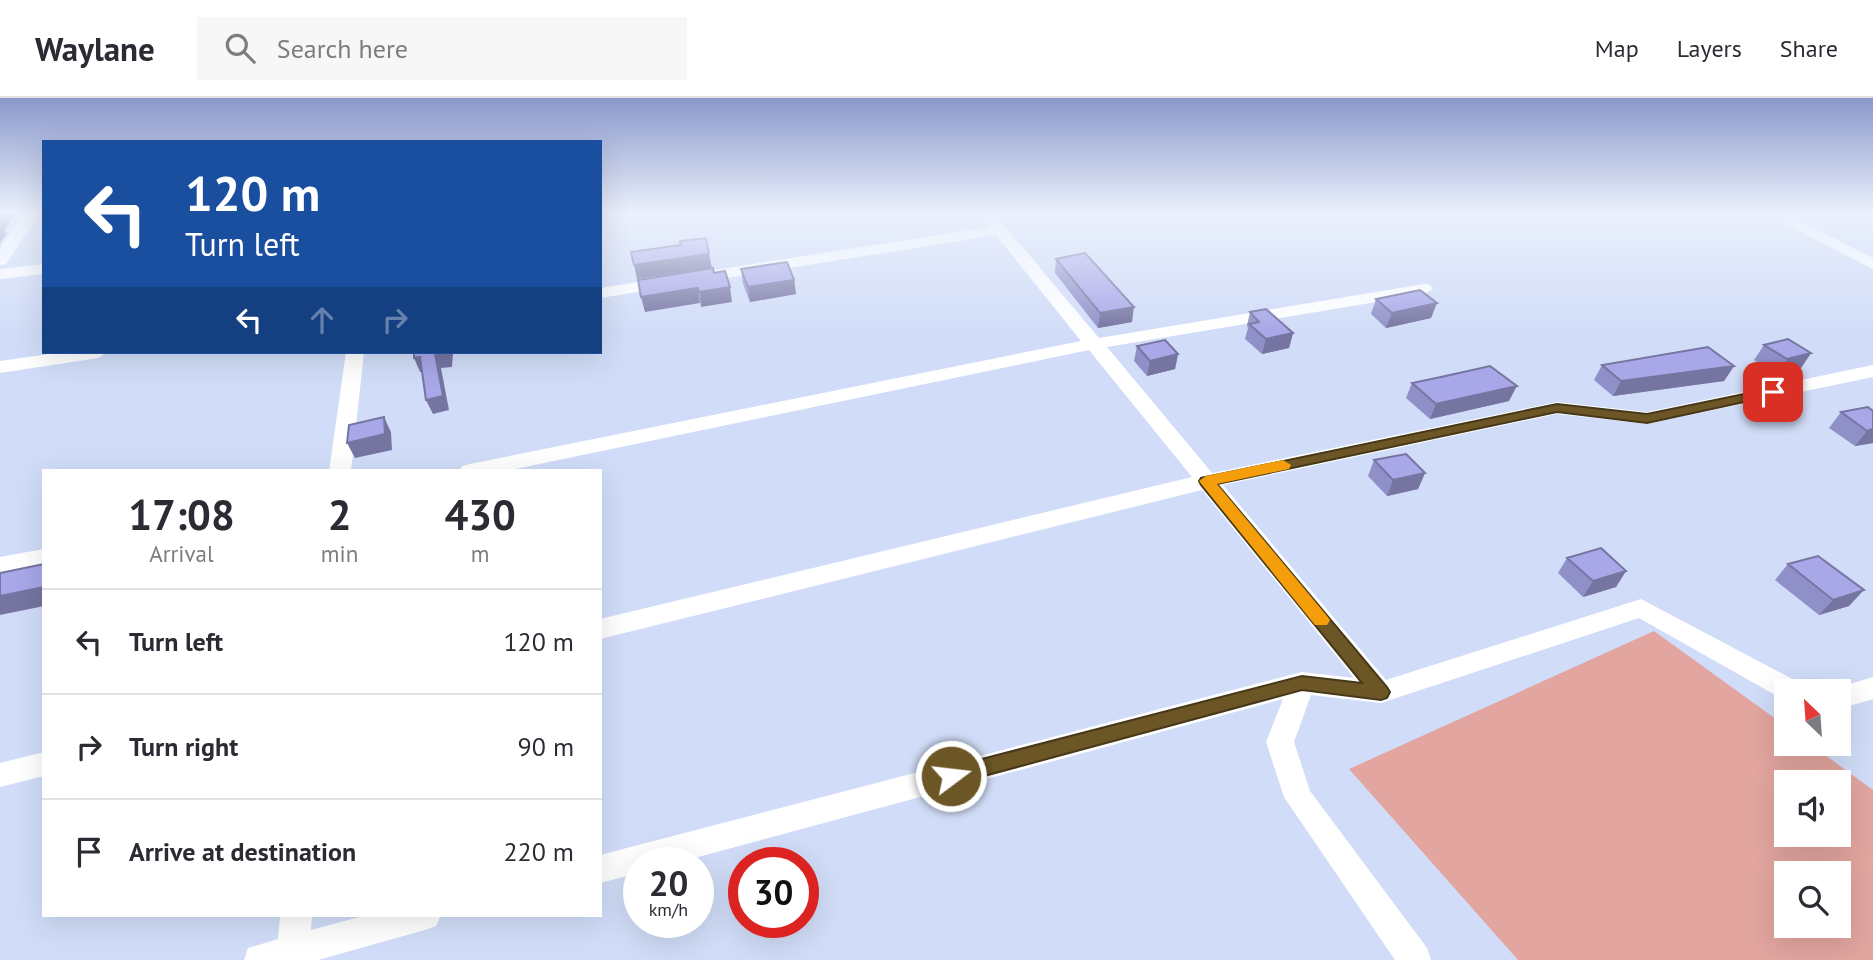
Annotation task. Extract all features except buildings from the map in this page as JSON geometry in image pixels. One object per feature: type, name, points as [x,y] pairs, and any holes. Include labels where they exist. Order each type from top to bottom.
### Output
[{"type":"street","points":[[602,293],[811,252]]},
{"type":"street","points":[[1021,252],[1093,344],[1381,692]]},
{"type":"street","points":[[1850,252],[1873,264]]},
{"type":"street","points":[[0,274],[42,269]]},
{"type":"street","points":[[480,469],[1093,344],[1424,289]]},
{"type":"street","points":[[0,368],[87,354]]},
{"type":"street","points":[[340,469],[355,354]]},
{"type":"street","points":[[602,629],[1206,481],[1557,408],[1647,418],[1873,371]]},
{"type":"street","points":[[0,565],[42,557]]},
{"type":"street","points":[[602,868],[1302,683],[1381,692],[1641,607],[1774,682]]},
{"type":"street","points":[[1302,683],[1280,742],[1298,797],[1415,960]]},
{"type":"street","points":[[1852,694],[1873,688]]},
{"type":"street","points":[[0,775],[42,764]]},
{"type":"street","points":[[292,955],[296,917]]},
{"type":"street","points":[[260,960],[292,955],[418,917]]},
{"type":"shaded area","points":[[1654,631],[1774,718],[1774,756],[1826,756],[1846,770],[1774,770],[1774,847],[1851,847],[1851,774],[1873,790],[1873,960],[1518,960],[1349,769]]},
{"type":"slow traffic","points":[[1283,465],[1206,481],[1321,620]]},
{"type":"route","points":[[951,776],[1302,683],[1381,692],[1206,481],[1557,408],[1647,418],[1773,392]]}]
